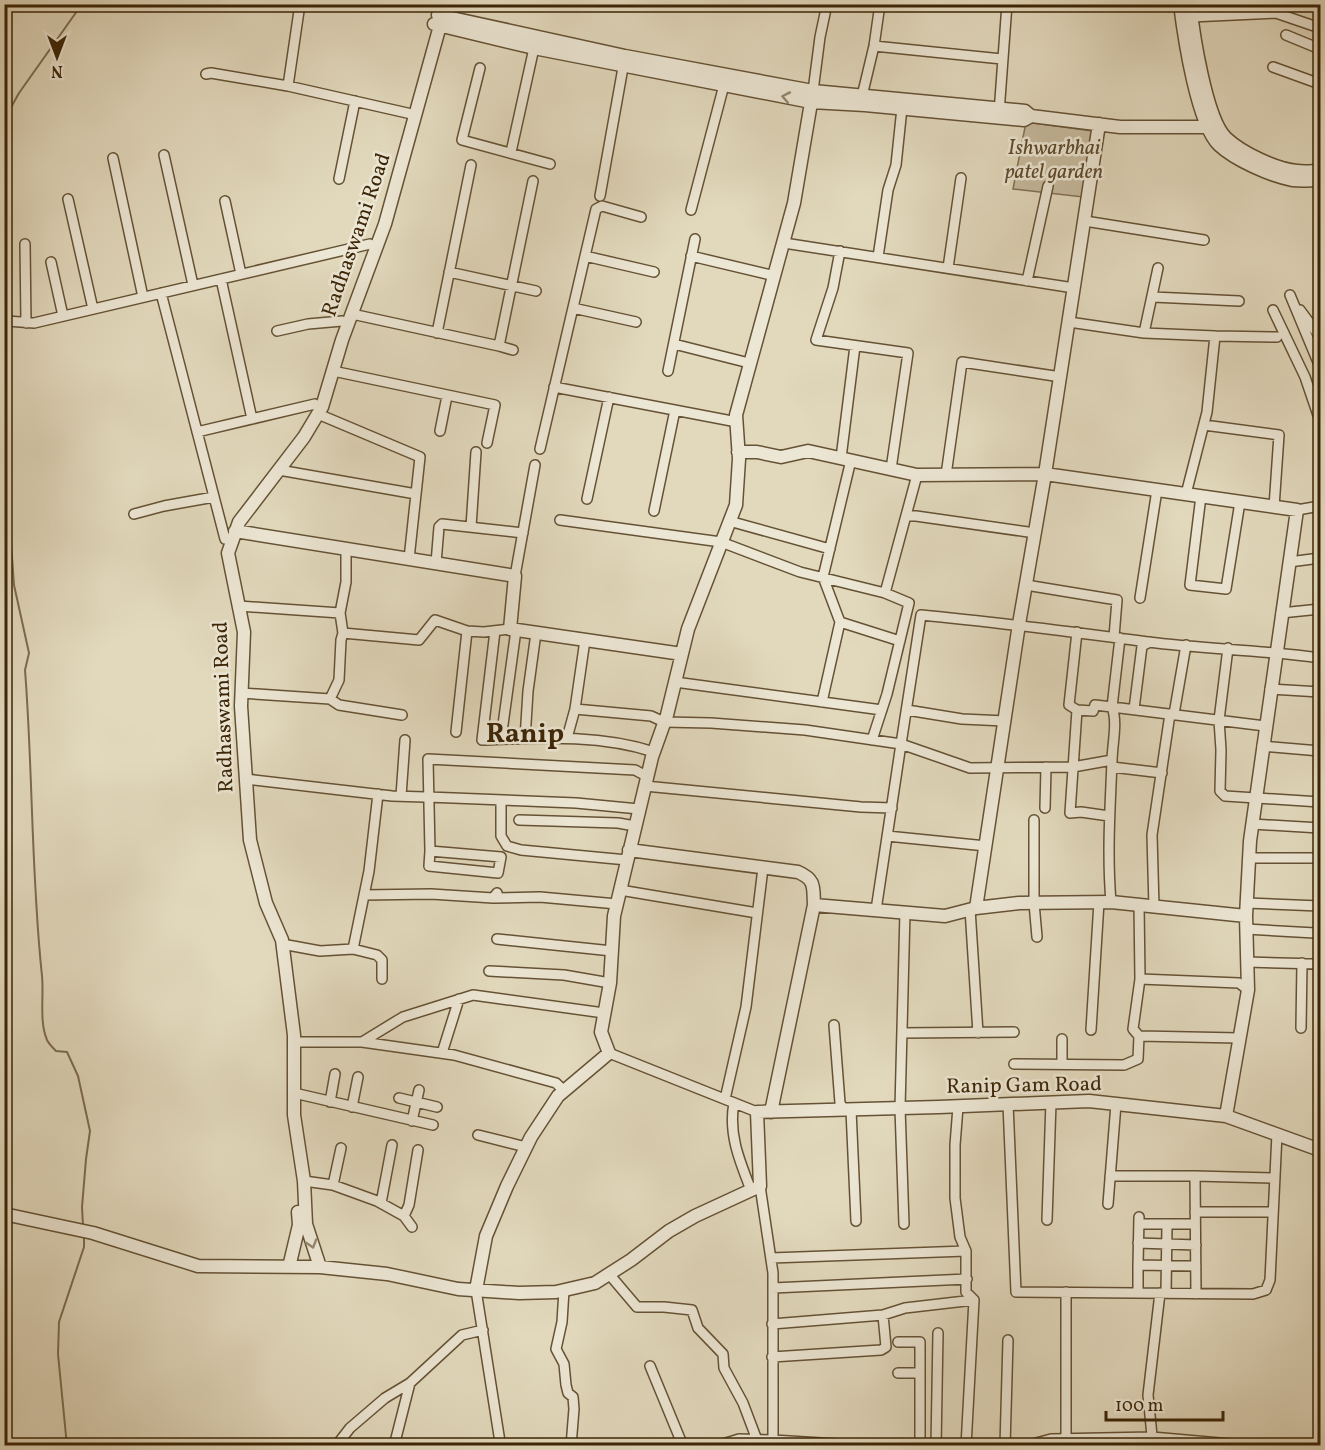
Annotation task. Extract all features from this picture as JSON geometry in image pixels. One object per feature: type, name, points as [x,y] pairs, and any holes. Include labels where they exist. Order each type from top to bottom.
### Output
[{"type":"street","points":[[288,86],[300,4]]},
{"type":"street","points":[[773,1440],[773,1288],[771,1258],[755,1188],[757,1112],[609,1053],[601,1032],[610,983],[614,916],[639,809],[688,629],[736,505],[738,452],[736,415],[794,203],[827,4]]},
{"type":"street","points":[[862,96],[874,46],[880,4]]},
{"type":"street","points":[[999,112],[1006,4]]},
{"type":"street","points":[[1180,4],[1185,46],[1219,145],[1250,165],[1293,180],[1320,180]]},
{"type":"street","points":[[1320,28],[1276,13],[1190,10],[1194,45],[1212,126],[1225,138],[1256,159],[1296,171],[1320,171]]},
{"type":"street","points":[[440,15],[724,85],[902,108],[999,112]]},
{"type":"street","points":[[440,15],[534,48],[624,61],[812,97],[862,96],[999,112],[1024,120],[1031,116],[1119,127],[1212,126]]},
{"type":"street","name":"Radhaswami Road","points":[[320,1268],[306,1224],[304,1181],[294,1115],[294,1042],[282,944],[266,903],[250,840],[241,693],[244,632],[228,553],[239,522],[304,437],[333,371],[347,317],[385,224],[440,15]]},
{"type":"street","points":[[1286,35],[1320,49]]},
{"type":"street","points":[[874,46],[1002,58]]},
{"type":"street","points":[[511,152],[534,48]]},
{"type":"street","points":[[600,196],[624,61]]},
{"type":"street","points":[[1274,67],[1320,84]]},
{"type":"street","points":[[480,68],[462,140],[550,164]]},
{"type":"street","points":[[206,74],[288,86],[413,114]]},
{"type":"street","points":[[691,210],[724,85]]},
{"type":"street","points":[[339,179],[355,101]]},
{"type":"street","points":[[878,258],[888,190],[896,165],[902,108]]},
{"type":"street","name":"Radhaswami Road","points":[[289,1267],[299,1225],[287,1116],[287,1035],[274,941],[259,905],[243,841],[233,707],[237,633],[220,552],[232,519],[316,409],[413,114]]},
{"type":"street","points":[[978,1033],[973,908],[986,846],[1099,124]]},
{"type":"street","points":[[164,155],[193,285]]},
{"type":"street","points":[[113,158],[143,297]]},
{"type":"street","points":[[436,333],[471,165]]},
{"type":"street","points":[[948,268],[961,178]]},
{"type":"street","points":[[499,346],[532,181]]},
{"type":"street","points":[[1027,281],[1048,186]]},
{"type":"street","points":[[68,199],[93,309]]},
{"type":"street","points":[[225,201],[241,274]]},
{"type":"street","points":[[540,449],[598,207],[641,217]]},
{"type":"street","points":[[1085,221],[1204,240]]},
{"type":"street","points":[[668,371],[695,239]]},
{"type":"street","points":[[784,243],[1074,288]]},
{"type":"street","points":[[26,244],[26,322]]},
{"type":"street","points":[[7,321],[34,323],[370,244]]},
{"type":"street","points":[[840,251],[833,288],[816,340],[908,353],[891,469]]},
{"type":"street","points":[[585,256],[654,272]]},
{"type":"street","points":[[691,256],[775,276]]},
{"type":"street","points":[[51,262],[63,316]]},
{"type":"street","points":[[1144,333],[1158,268]]},
{"type":"street","points":[[449,272],[536,291]]},
{"type":"street","points":[[221,279],[252,419]]},
{"type":"street","points":[[161,293],[225,539]]},
{"type":"street","points":[[1320,337],[1290,295],[1320,367]]},
{"type":"street","points":[[1153,297],[1239,301]]},
{"type":"street","points":[[573,308],[636,322]]},
{"type":"street","points":[[1273,310],[1305,377],[1320,422]]},
{"type":"street","points":[[277,331],[347,317],[513,350]]},
{"type":"street","points":[[1069,321],[1144,333],[1277,337]]},
{"type":"street","points":[[1186,494],[1207,412],[1215,336]]},
{"type":"street","points":[[674,344],[749,363]]},
{"type":"street","points":[[822,702],[840,622],[823,577],[846,459],[855,346]]},
{"type":"street","points":[[946,475],[962,362],[1060,377]]},
{"type":"street","points":[[333,371],[495,405],[487,443]]},
{"type":"street","points":[[554,387],[737,422]]},
{"type":"street","points":[[440,431],[447,396]]},
{"type":"street","points":[[587,499],[609,397]]},
{"type":"street","points":[[197,432],[252,419],[316,409],[420,457],[409,559]]},
{"type":"street","points":[[654,511],[675,410]]},
{"type":"street","points":[[1203,425],[1279,435],[1274,507]]},
{"type":"street","points":[[738,452],[757,452],[781,457],[808,451],[917,475],[1045,474],[1297,510],[1320,506]]},
{"type":"street","points":[[471,526],[476,452]]},
{"type":"street","points":[[501,740],[513,629],[515,576],[535,465]]},
{"type":"street","points":[[279,470],[416,494]]},
{"type":"street","points":[[885,593],[917,475]]},
{"type":"street","points":[[1140,598],[1157,490]]},
{"type":"street","points":[[1201,496],[1190,585],[1226,588],[1240,502]]},
{"type":"street","points":[[134,514],[164,506],[214,498]]},
{"type":"street","points":[[1226,1116],[1248,990],[1246,923],[1255,798],[1297,510]]},
{"type":"street","points":[[906,516],[1035,533]]},
{"type":"street","points":[[560,520],[721,542],[800,572],[885,593],[909,603],[921,615],[1019,624],[1150,642],[1320,658]]},
{"type":"street","points":[[729,521],[830,549]]},
{"type":"street","points":[[436,563],[439,527],[442,524],[523,533]]},
{"type":"street","points":[[236,531],[515,576]]},
{"type":"street","points":[[330,699],[339,680],[340,640],[343,633],[340,614],[346,582],[346,549]]},
{"type":"street","points":[[1289,562],[1320,558]]},
{"type":"street","points":[[1026,585],[1117,600],[1108,870],[1091,1030]]},
{"type":"street","points":[[872,740],[882,710],[909,603]]},
{"type":"street","points":[[239,606],[340,614]]},
{"type":"street","points":[[1281,613],[1320,609]]},
{"type":"street","points":[[876,910],[921,615]]},
{"type":"street","points":[[343,633],[419,640],[435,620],[466,631],[513,629],[682,654]]},
{"type":"street","points":[[840,622],[900,641]]},
{"type":"street","points":[[456,732],[466,631]]},
{"type":"street","points":[[495,631],[482,740],[567,738],[632,745],[654,752]]},
{"type":"street","points":[[1077,632],[1069,705],[1077,710],[1093,711],[1095,705],[1265,726]]},
{"type":"street","points":[[525,739],[528,691],[536,633]]},
{"type":"street","points":[[567,738],[575,709],[585,640]]},
{"type":"street","points":[[1134,710],[1142,646],[1150,642]]},
{"type":"street","points":[[1154,907],[1152,835],[1186,645]]},
{"type":"street","points":[[1228,648],[1219,720],[1220,791],[1225,796],[1320,801]]},
{"type":"street","points":[[675,682],[882,710]]},
{"type":"street","points":[[1270,688],[1320,692]]},
{"type":"street","points":[[241,693],[330,699],[339,705],[402,715]]},
{"type":"street","points":[[575,709],[651,716],[664,722],[805,730],[901,744],[970,768],[1073,767],[1112,763],[1162,773]]},
{"type":"street","points":[[907,710],[962,719],[1005,721]]},
{"type":"street","points":[[1077,710],[1071,813],[1109,816]]},
{"type":"street","points":[[401,796],[405,740]]},
{"type":"street","points":[[1262,746],[1320,751]]},
{"type":"street","points":[[430,851],[501,857],[498,873],[429,866],[428,759],[635,770],[646,782],[861,807],[892,808]]},
{"type":"street","points":[[1045,808],[1046,767]]},
{"type":"street","points":[[246,779],[401,796],[639,809]]},
{"type":"street","points":[[353,949],[369,871],[378,794]]},
{"type":"street","points":[[501,800],[501,836],[507,846],[521,850],[628,855],[798,872],[808,877],[813,884],[814,904],[771,1112]]},
{"type":"street","points":[[519,820],[618,823],[635,826]]},
{"type":"street","points":[[1034,820],[1034,903],[1037,937]]},
{"type":"street","points":[[1252,824],[1320,828]]},
{"type":"street","points":[[888,836],[986,846]]},
{"type":"street","points":[[1249,858],[1320,858]]},
{"type":"street","points":[[755,1188],[738,1156],[729,1101],[746,1007],[763,868]]},
{"type":"street","points":[[620,890],[758,914]]},
{"type":"street","points":[[364,895],[540,897],[617,904]]},
{"type":"street","points":[[814,904],[945,916],[973,908],[1034,903],[1105,902],[1154,907],[1315,933]]},
{"type":"street","points":[[1247,903],[1320,906]]},
{"type":"street","points":[[1014,1064],[1124,1065],[1138,1059],[1139,1036],[1133,1029],[1140,979],[1139,905]]},
{"type":"street","points":[[904,1224],[900,1108],[905,912]]},
{"type":"street","points":[[497,939],[612,951]]},
{"type":"street","points":[[282,944],[320,951],[353,949],[376,954],[382,960],[382,979]]},
{"type":"street","points":[[1247,962],[1320,964]]},
{"type":"street","points":[[1301,1028],[1302,963]]},
{"type":"street","points":[[489,971],[564,975],[610,983]]},
{"type":"street","points":[[1140,979],[1239,983],[1248,990]]},
{"type":"street","points":[[362,1042],[403,1017],[473,995],[604,1012]]},
{"type":"street","points":[[442,1053],[459,999]]},
{"type":"street","points":[[834,1025],[840,1102],[848,1110],[855,1221]]},
{"type":"street","points":[[902,1033],[1014,1032]]},
{"type":"street","points":[[1139,1036],[1239,1038]]},
{"type":"street","points":[[1062,1039],[1062,1064]]},
{"type":"street","points":[[294,1042],[362,1042],[442,1053],[556,1083],[564,1091]]},
{"type":"street","points":[[503,1446],[500,1442],[476,1290],[486,1236],[526,1147],[558,1096],[609,1053]]},
{"type":"street","points":[[330,1102],[335,1074]]},
{"type":"street","points":[[352,1107],[358,1077]]},
{"type":"street","points":[[412,1121],[419,1090]]},
{"type":"street","points":[[294,1093],[433,1125]]},
{"type":"street","points":[[399,1098],[437,1107]]},
{"type":"street","name":"Ranip Gam Road","points":[[757,1112],[1089,1101],[1226,1116],[1320,1150]]},
{"type":"street","points":[[1047,1220],[1051,1102]]},
{"type":"street","points":[[1008,1104],[1016,1292],[1253,1294],[1266,1290],[1270,1280],[1277,1134]]},
{"type":"street","points":[[1108,1204],[1116,1104]]},
{"type":"street","points":[[958,1107],[955,1198],[960,1237],[966,1251],[966,1292],[974,1300],[966,1446]]},
{"type":"street","points":[[478,1135],[526,1147]]},
{"type":"street","points":[[381,1203],[392,1145]]},
{"type":"street","points":[[333,1185],[341,1148]]},
{"type":"street","points":[[404,1216],[409,1205],[418,1150]]},
{"type":"street","points":[[1110,1176],[1275,1178]]},
{"type":"street","points":[[1195,1176],[1196,1294]]},
{"type":"street","points":[[304,1181],[333,1185],[381,1203],[404,1216],[412,1227]]},
{"type":"street","points":[[4,1214],[93,1233],[198,1266],[320,1268],[387,1274],[458,1288],[519,1293],[564,1290],[596,1283],[669,1231],[755,1188]]},
{"type":"street","points":[[1196,1212],[1273,1212]]},
{"type":"street","points":[[1138,1293],[1139,1221],[1167,1225],[1196,1224]]},
{"type":"street","points":[[1153,1441],[1148,1395],[1163,1293],[1167,1225]]},
{"type":"street","points":[[1138,1243],[1196,1245]]},
{"type":"street","points":[[771,1258],[966,1251]]},
{"type":"street","points":[[1138,1265],[1196,1266]]},
{"type":"street","points":[[609,1274],[637,1307],[692,1310],[698,1328],[723,1354],[724,1368],[743,1402],[756,1440]]},
{"type":"street","points":[[773,1288],[967,1280]]},
{"type":"street","points":[[564,1290],[562,1322],[556,1349],[564,1364],[568,1393],[573,1397],[571,1446]]},
{"type":"street","points":[[1066,1292],[1066,1439]]},
{"type":"street","points":[[772,1324],[883,1315],[905,1308],[974,1300]]},
{"type":"street","points":[[772,1357],[881,1350],[886,1347],[883,1315]]},
{"type":"street","points":[[336,1446],[350,1428],[385,1398],[410,1383],[462,1335],[483,1330]]},
{"type":"street","points":[[936,1446],[938,1333]]},
{"type":"street","points":[[1005,1446],[1008,1340]]},
{"type":"street","points":[[898,1342],[920,1342],[920,1446]]},
{"type":"street","points":[[650,1366],[683,1446]]},
{"type":"street","points":[[898,1373],[920,1373]]},
{"type":"street","points":[[394,1446],[410,1383]]},
{"type":"street","points":[[716,1446],[739,1439],[870,1446]]},
{"type":"street","points":[[1025,1446],[1051,1439],[1254,1446]]},
{"type":"green space","name":"Ishwarbhai patel garden","points":[[1026,122],[1093,131],[1083,197],[1013,189]]},
{"type":"waterway","points":[[4,120],[19,93],[82,4]]},
{"type":"waterway","points":[[4,488],[14,585],[29,653],[25,670],[43,1025],[49,1043],[56,1051],[67,1052],[78,1076],[90,1131],[82,1207],[83,1226]]},
{"type":"waterway","points":[[67,1446],[58,1354],[59,1322],[84,1247],[84,1236]]},
{"type":"district","name":"Ranip","points":[[525,735]]}]
